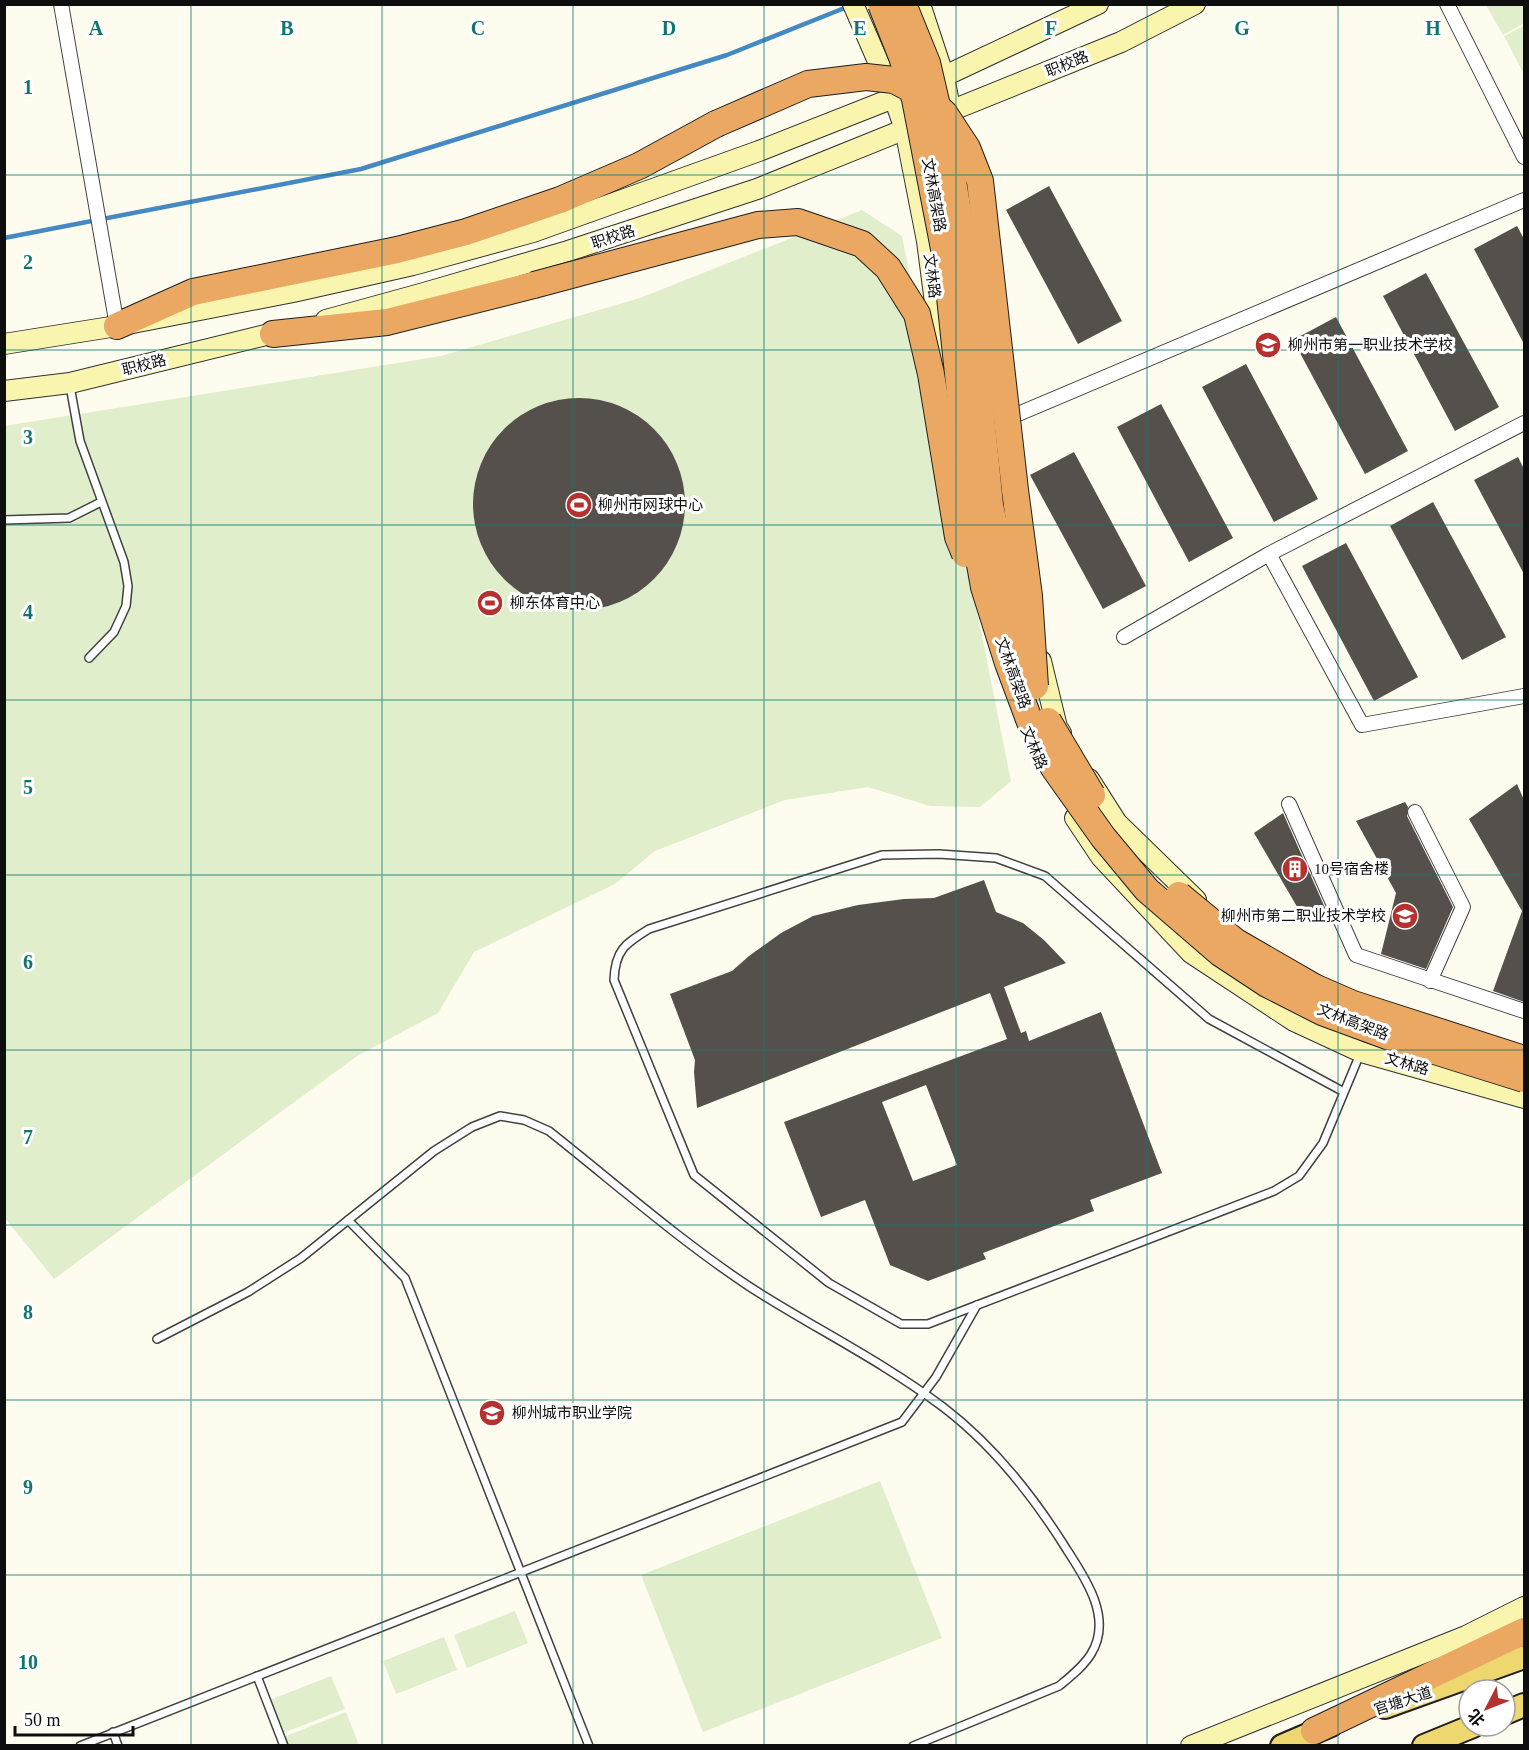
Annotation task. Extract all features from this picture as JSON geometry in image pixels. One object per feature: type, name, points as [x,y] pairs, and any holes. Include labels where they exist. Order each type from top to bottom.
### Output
[{"type":"highway","name":"文林高架路","points":[[881,4],[902,57],[915,99],[946,259],[977,546],[984,587],[1030,722],[1054,768],[1097,828],[1147,890],[1220,953],[1267,984],[1322,1012],[1390,1037],[1524,1079]]},
{"type":"highway","name":"文林高架路","points":[[915,7],[950,162],[965,256],[990,505],[1022,656],[1051,729],[1096,801],[1135,853],[1165,884],[1236,942],[1314,987],[1353,1004],[1524,1059]]},
{"type":"highway","points":[[117,326],[193,292],[397,250],[466,231],[560,200],[639,166],[716,124],[808,84],[866,77],[894,80],[926,96],[944,113],[967,148],[980,181],[1029,596],[1035,686]]},
{"type":"highway","points":[[273,334],[387,322],[758,225],[798,222],[862,244],[888,268],[917,314],[931,374],[958,537],[1008,663]]},
{"type":"highway","points":[[1314,1731],[1524,1631]]},
{"type":"main road","name":"文林路","points":[[853,4],[905,129],[927,241],[969,563],[999,657],[1041,769],[1101,857],[1191,953],[1294,1021],[1361,1052],[1524,1098]]},
{"type":"main road","name":"职校路","points":[[4,344],[117,326],[293,292],[413,265],[533,232],[759,151],[894,98],[944,77],[1098,4]]},
{"type":"main road","name":"职校路","points":[[4,391],[70,383],[273,334],[568,251],[758,189],[1121,42],[1196,4]]},
{"type":"main road","name":"文林路","points":[[915,7],[944,77],[951,112],[996,424],[1006,513],[1057,727],[1117,823],[1213,917],[1345,996],[1524,1054]]},
{"type":"main road","points":[[1191,1746],[1466,1636],[1524,1607]]},
{"type":"main road","name":"官塘大道","points":[[1282,1746],[1314,1731],[1434,1691],[1524,1657]]},
{"type":"main road","points":[[1424,1746],[1457,1733]]},
{"type":"street","points":[[61,4],[117,326]]},
{"type":"street","points":[[1447,4],[1524,158]]},
{"type":"street","points":[[996,424],[1524,200]]},
{"type":"street","points":[[1124,637],[1269,554],[1524,423]]},
{"type":"street","points":[[1269,554],[1362,725],[1524,696]]},
{"type":"street","points":[[1289,804],[1356,955],[1524,1011]]},
{"type":"street","points":[[1415,812],[1463,907],[1430,981]]},
{"type":"lane","points":[[70,383],[80,441],[100,502],[124,562],[128,586],[126,606],[114,632],[89,658]]},
{"type":"lane","points":[[4,520],[69,518],[100,502]]},
{"type":"lane","points":[[1344,1092],[1209,1019],[1045,876],[996,858],[939,854],[882,855],[649,928],[627,943],[615,962],[614,980],[694,1175],[829,1283],[902,1324],[928,1324],[1274,1191],[1299,1176],[1323,1143],[1361,1052]]},
{"type":"lane","points":[[157,1339],[248,1292],[301,1258],[434,1150],[472,1127],[500,1116],[524,1120],[549,1131],[686,1241],[751,1287],[873,1359],[944,1408],[1000,1459],[1050,1522],[1095,1599],[1099,1628],[1092,1653],[1076,1672],[1059,1686],[914,1746]]},
{"type":"lane","points":[[348,1220],[405,1278],[589,1746]]},
{"type":"lane","points":[[80,1746],[902,1422],[924,1394],[977,1305]]},
{"type":"lane","points":[[258,1676],[284,1746]]},
{"type":"lane","points":[[113,1732],[118,1746]]},
{"type":"green space","points":[[1486,5],[1524,5],[1524,23],[1503,35]]},
{"type":"green space","points":[[1524,26],[1524,74],[1504,36]]},
{"type":"green space","name":"柳东体育中心","points":[[862,210],[902,236],[1011,781],[980,807],[930,806],[868,787],[785,800],[655,851],[615,884],[474,952],[438,1013],[357,1056],[54,1279],[5,1218],[4,426],[441,356],[640,298]]},
{"type":"green space","points":[[880,1481],[942,1638],[703,1732],[641,1575]]},
{"type":"green space","points":[[515,1611],[528,1643],[467,1668],[454,1635]]},
{"type":"green space","points":[[444,1637],[457,1670],[396,1694],[383,1661]]},
{"type":"green space","points":[[331,1676],[345,1709],[283,1733],[270,1700]]},
{"type":"green space","points":[[346,1712],[359,1745],[288,1745],[284,1737]]},
{"type":"building","points":[[1049,186],[1122,321],[1078,344],[1006,210]]},
{"type":"building","points":[[1517,226],[1524,239],[1524,344],[1474,249]]},
{"type":"building","points":[[1426,273],[1499,407],[1455,431],[1383,296]]},
{"type":"building","points":[[1336,317],[1408,451],[1365,474],[1293,340]]},
{"type":"building","points":[[1246,364],[1318,499],[1274,522],[1202,387]]},
{"type":"building","name":"柳州市网球中心","points":[[569,398],[589,398],[610,402],[629,410],[654,429],[667,445],[677,463],[683,483],[685,504],[683,525],[677,545],[667,563],[654,579],[629,598],[610,606],[589,610],[569,610],[548,606],[529,598],[497,571],[485,554],[477,535],[473,514],[473,494],[477,473],[485,454],[512,422],[529,410],[548,402]]},
{"type":"building","points":[[1161,404],[1233,538],[1189,562],[1117,427]]},
{"type":"building","points":[[1074,452],[1146,586],[1103,609],[1030,475]]},
{"type":"building","points":[[1518,457],[1524,469],[1524,574],[1474,480]]},
{"type":"building","points":[[1433,502],[1506,637],[1462,660],[1390,526]]},
{"type":"building","points":[[1346,543],[1418,677],[1374,701],[1302,566]]},
{"type":"building","points":[[1517,784],[1524,800],[1524,1002],[1493,991],[1522,911],[1469,819]]},
{"type":"building","points":[[1405,802],[1408,807],[1407,816],[1453,907],[1426,969],[1381,954],[1396,893],[1356,821]]},
{"type":"building","name":"10号宿舍楼","points":[[1283,813],[1326,910],[1306,922],[1254,833]]},
{"type":"building","points":[[984,880],[996,912],[1023,923],[1044,940],[1066,963],[1004,987],[1021,1033],[1026,1031],[1029,1041],[1101,1012],[1162,1173],[1090,1200],[1094,1211],[983,1253],[986,1259],[928,1281],[890,1265],[865,1200],[821,1217],[784,1122],[1007,1039],[990,993],[697,1108],[695,1060],[670,994],[732,971],[781,933],[813,916],[858,905],[934,898]],"holes":[[[926,1085],[957,1165],[913,1181],[882,1102]]]},
{"type":"waterway","points":[[4,238],[361,169],[727,55],[847,7]]},
{"type":"place","name":"柳州市第一职业技术学校","points":[[1268,345]]},
{"type":"place","name":"柳州市网球中心","points":[[579,505]]},
{"type":"place","name":"柳东体育中心","points":[[490,603]]},
{"type":"place","name":"10号宿舍楼","points":[[1295,869]]},
{"type":"place","name":"柳州市第二职业技术学校","points":[[1405,916]]},
{"type":"place","name":"柳州城市职业学院","points":[[492,1413]]}]
